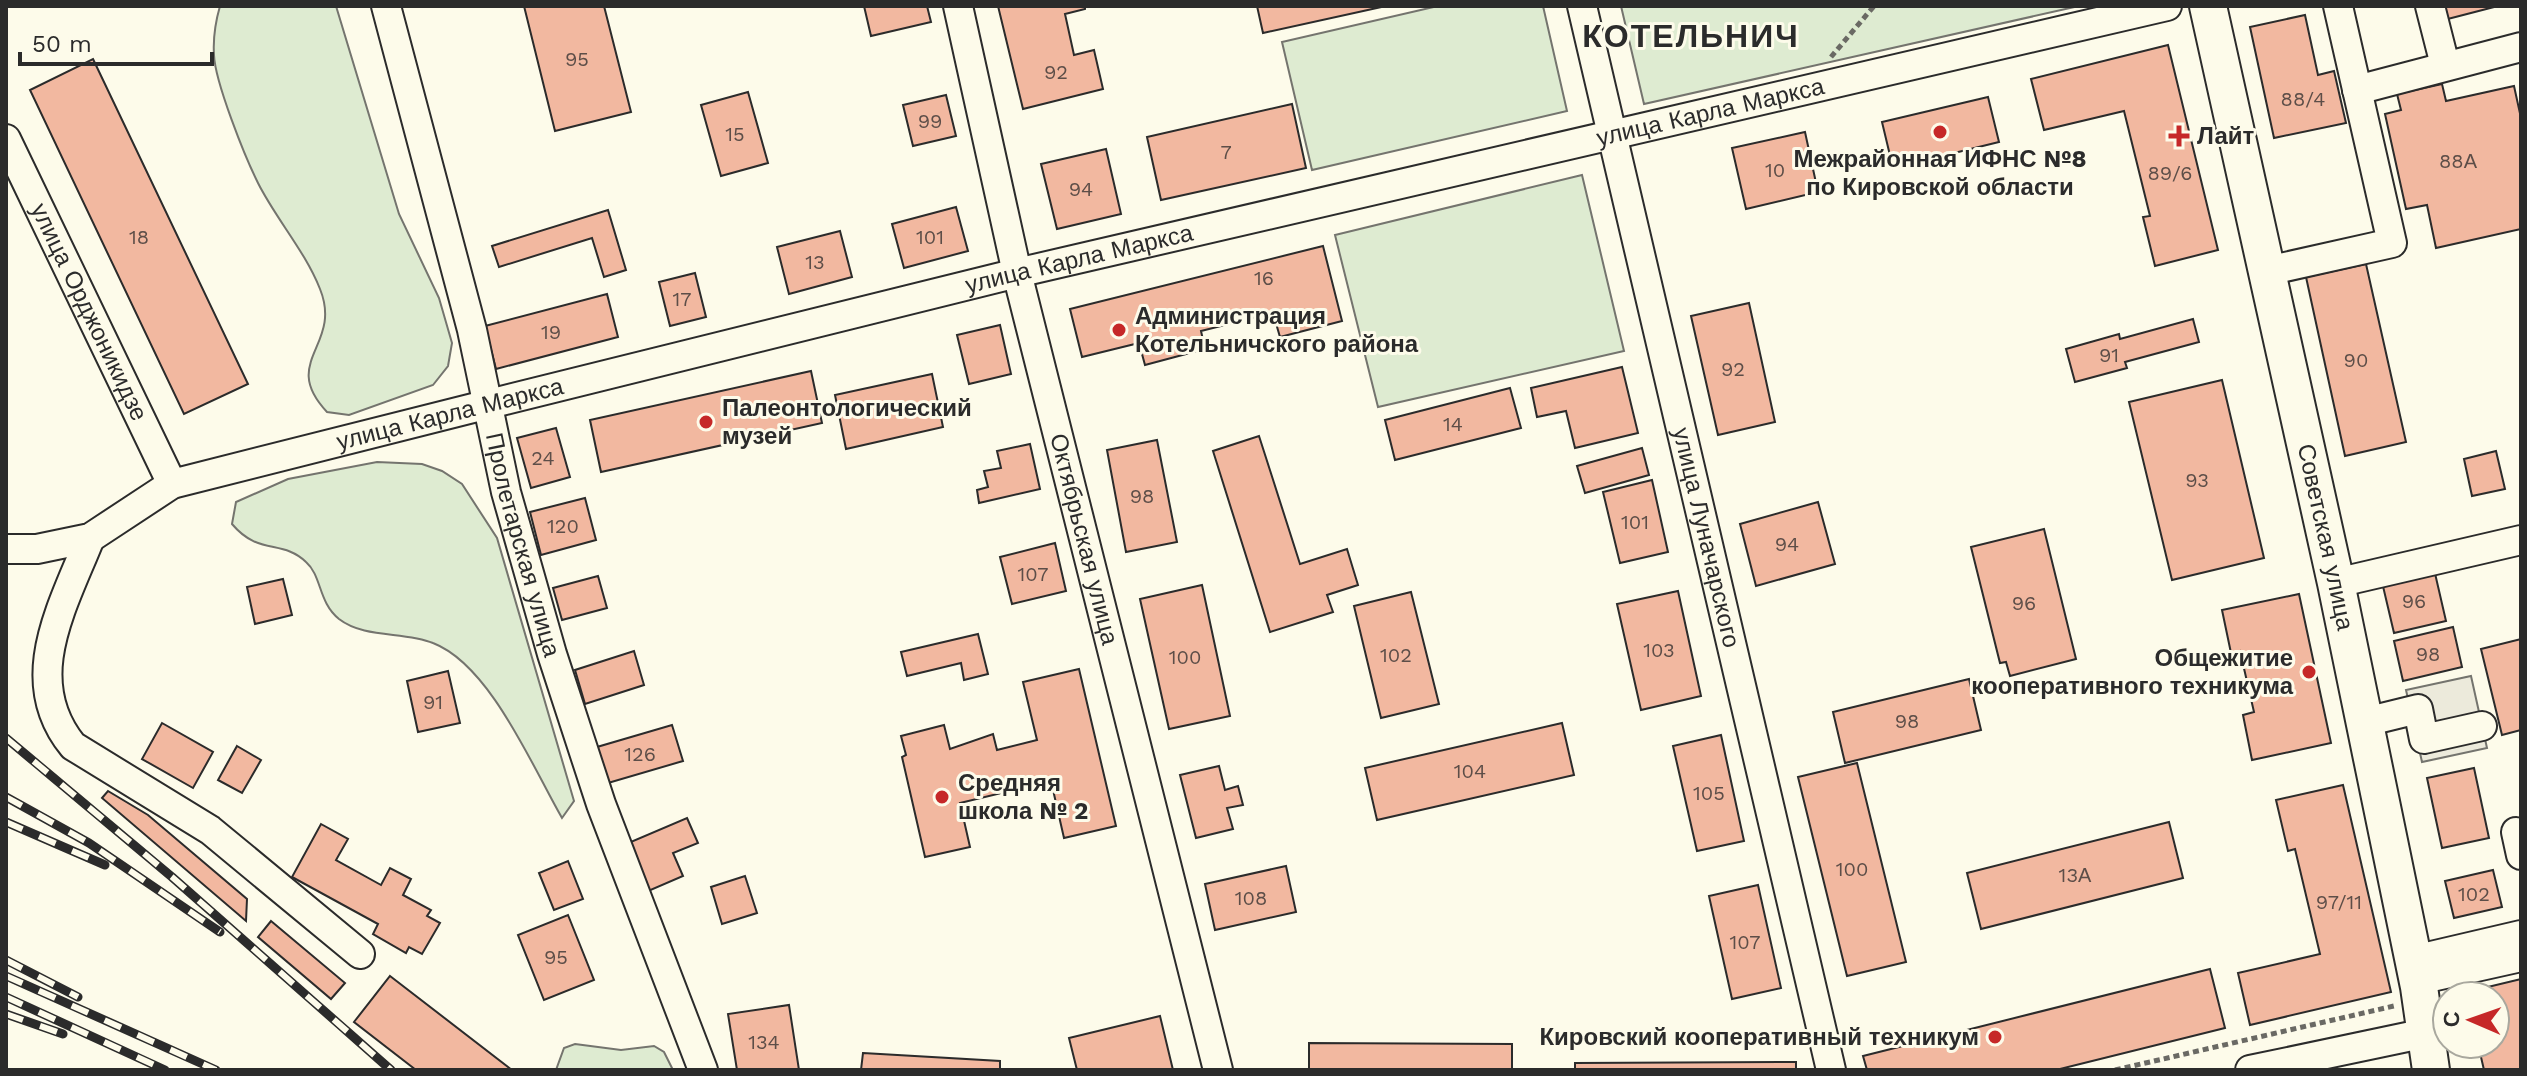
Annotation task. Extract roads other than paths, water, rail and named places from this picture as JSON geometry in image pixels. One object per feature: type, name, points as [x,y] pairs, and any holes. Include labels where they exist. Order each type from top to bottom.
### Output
[{"type":"main road","name":"Советская улица","points":[[2208,6],[2336,583],[2365,722],[2411,982],[2426,1033],[2431,1070]]},
{"type":"street","name":"Пролетарская улица","points":[[386,6],[489,404],[506,492],[579,738],[703,1070]]},
{"type":"street","name":"Октябрьская улица","points":[[958,6],[1017,273],[1218,1070]]},
{"type":"street","name":"улица Луначарского","points":[[1582,6],[1831,1070]]},
{"type":"street","name":"улица Карла Маркса","points":[[6,549],[37,549],[90,538],[172,484],[489,404],[1017,273],[1806,87],[2167,6]]},
{"type":"street","points":[[2267,271],[2392,243],[2338,6]]},
{"type":"street","points":[[2430,6],[2445,65]]},
{"type":"street","points":[[2357,90],[2521,47]]},
{"type":"street","name":"улица Орджоникидзе","points":[[6,139],[172,484]]},
{"type":"street","points":[[90,538],[61,613],[46,664],[47,695],[56,726],[73,746],[210,830],[360,954]]},
{"type":"street","points":[[2336,583],[2521,540]]},
{"type":"street","points":[[2365,722],[2418,709],[2424,739],[2482,726]]},
{"type":"street","points":[[2411,982],[2521,935]]},
{"type":"street","points":[[2411,982],[2521,957]]},
{"type":"street","points":[[2250,1070],[2426,1033]]},
{"type":"railway","points":[[6,738],[172,877],[391,1070]]},
{"type":"railway","points":[[6,797],[89,843],[220,932]]},
{"type":"railway","points":[[6,822],[105,865]]},
{"type":"railway","points":[[6,960],[78,997]]},
{"type":"railway","points":[[6,976],[216,1070]]},
{"type":"railway","points":[[6,997],[165,1070]]},
{"type":"railway","points":[[6,1014],[63,1034]]},
{"type":"place","name":"Межрайонная ИФНС №8 по Кировской области","points":[[1940,132]]},
{"type":"place","name":"Лайт","points":[[2179,136]]},
{"type":"place","name":"Администрация Котельничского района","points":[[1119,330]]},
{"type":"place","name":"Палеонтологический музей","points":[[706,422]]},
{"type":"place","name":"Общежитие кооперативного техникума","points":[[2309,672]]},
{"type":"place","name":"Средняя школа № 2","points":[[942,797]]},
{"type":"place","name":"Кировский кооперативный техникум","points":[[1995,1037]]},
{"type":"district","name":"КОТЕЛЬНИЧ","points":[[1691,36]]}]
